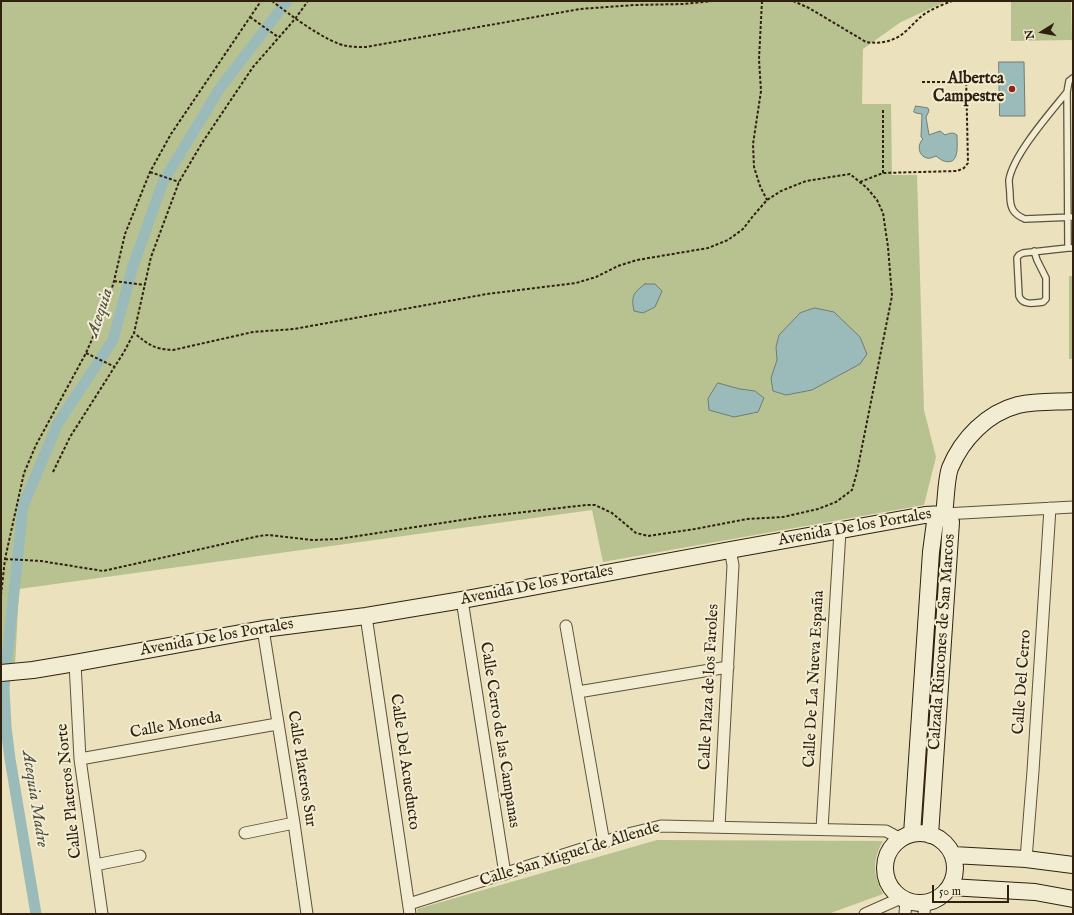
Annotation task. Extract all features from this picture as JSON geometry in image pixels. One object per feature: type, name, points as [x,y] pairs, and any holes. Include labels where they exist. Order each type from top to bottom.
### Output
[{"type":"street","points":[[944,514],[950,469],[962,445],[977,427],[1001,411],[1017,405],[1073,401]]},
{"type":"street","name":"Avenida De los Portales","points":[[8,673],[75,663],[263,629],[366,616],[462,600],[926,515],[1073,507]]},
{"type":"street","name":"Calle Del Cerro","points":[[1026,859],[1050,508]]},
{"type":"street","name":"Calzada Rincones de San Marcos","points":[[906,837],[931,552],[935,522],[944,514],[951,522],[930,835]]},
{"type":"street","name":"Calle De La Nueva España","points":[[822,829],[840,531]]},
{"type":"street","name":"Calle Plaza de los Faroles","points":[[719,827],[733,565],[730,550]]},
{"type":"street","name":"Calle Cerro de las Campanas","points":[[462,600],[505,874]]},
{"type":"street","name":"Calle Del Acueducto","points":[[366,616],[409,909]]},
{"type":"street","points":[[566,626],[604,843]]},
{"type":"street","name":"Calle Plateros Sur","points":[[263,629],[307,914]]},
{"type":"street","name":"Calle Plateros Norte","points":[[75,663],[80,759],[102,914]]},
{"type":"street","points":[[578,692],[728,667]]},
{"type":"street","name":"Calle Moneda","points":[[80,759],[277,724]]},
{"type":"street","points":[[245,833],[294,823]]},
{"type":"street","name":"Calle San Miguel de Allende","points":[[409,909],[505,874],[661,826],[886,831],[906,837]]},
{"type":"street","points":[[865,914],[904,904],[918,903],[924,909],[943,895],[950,887],[955,872],[953,856],[944,842],[930,835],[921,833],[906,837],[894,845],[886,861],[887,879],[904,904]]},
{"type":"street","points":[[95,865],[140,856]]},
{"type":"street","points":[[953,856],[1026,859],[1073,865]]},
{"type":"street","points":[[950,887],[1035,892],[1073,899]]},
{"type":"lane","points":[[1071,217],[1025,219],[1018,216],[1013,211],[1010,203],[1009,180],[1019,156],[1067,92],[1072,81]]},
{"type":"lane","points":[[1034,251],[1046,278],[1046,299],[1043,302],[1026,303],[1022,301],[1019,296],[1018,258],[1021,253],[1034,251],[1071,248],[1067,92]]},
{"type":"path","points":[[1,595],[5,559],[24,473],[36,445],[86,352],[107,305],[126,234],[150,172],[172,134],[261,1]]},
{"type":"path","points":[[272,1],[295,19],[327,38],[346,46],[366,47],[580,9],[634,5],[683,4],[712,1]]},
{"type":"path","points":[[53,472],[70,437],[115,367],[134,334],[151,257],[179,182],[202,143],[253,67],[295,19],[308,1]]},
{"type":"path","points":[[762,1],[759,58],[761,91],[753,144],[754,166],[760,186],[767,200]]},
{"type":"path","points":[[793,1],[809,8],[866,42],[876,44],[892,40],[906,32],[914,21],[927,12],[952,1]]},
{"type":"path","points":[[250,16],[278,37]]},
{"type":"path","points":[[860,182],[883,173],[945,172],[957,171],[964,168],[968,163],[966,74]]},
{"type":"path","points":[[922,82],[966,82]]},
{"type":"path","points":[[883,108],[883,173]]},
{"type":"path","points":[[150,172],[179,182]]},
{"type":"path","points":[[5,559],[41,561],[103,571],[258,536],[269,535],[312,540],[338,539],[481,517],[586,505],[595,505],[612,513],[636,533],[648,536],[696,530],[747,519],[783,517],[818,509],[836,502],[852,490],[857,472],[892,296],[888,247],[882,213],[877,200],[867,188],[850,174],[806,181],[781,191],[767,200],[743,229],[728,240],[708,248],[637,260],[618,266],[596,277],[576,282],[487,294],[294,329],[253,332],[173,350],[161,349],[150,345],[134,334]]},
{"type":"path","points":[[114,281],[146,285]]},
{"type":"path","points":[[86,352],[115,367]]},
{"type":"green space","points":[[1,1],[947,1],[901,22],[863,49],[862,104],[891,104],[892,175],[917,175],[924,410],[936,457],[924,505],[603,562],[592,510],[19,589],[15,666],[1,666]]},
{"type":"green space","points":[[1011,1],[1071,1],[1072,40],[1011,41]]},
{"type":"green space","points":[[1069,276],[1073,276],[1073,359],[1069,359]]},
{"type":"green space","points":[[657,840],[883,841],[877,854],[875,867],[877,880],[883,894],[828,914],[418,914],[417,909]]},
{"type":"water","name":"Albertca Campestre","points":[[999,62],[1024,62],[1025,116],[1000,116]]},
{"type":"water","points":[[916,106],[928,108],[929,111],[926,117],[929,135],[940,131],[945,135],[954,133],[957,135],[957,149],[953,160],[949,162],[943,161],[936,156],[928,158],[922,155],[919,147],[923,139],[921,137],[922,114],[914,112]]},
{"type":"water","points":[[645,284],[655,284],[662,291],[655,307],[643,313],[634,311],[634,295]]},
{"type":"water","points":[[815,308],[834,312],[860,337],[867,354],[860,364],[812,390],[786,395],[773,391],[771,378],[777,360],[776,347],[779,335],[800,313]]},
{"type":"water","points":[[718,383],[740,389],[755,391],[764,398],[758,412],[734,417],[709,410],[708,399]]},
{"type":"waterway","name":"Acequia","points":[[36,914],[10,759],[6,727],[4,688],[23,506],[58,423],[113,340],[133,266],[163,182],[220,88],[287,1]]},
{"type":"place","name":"Albertca Campestre","points":[[1012,89]]},
{"type":"water label","name":"Acequia Madre","points":[[34,799]]}]
